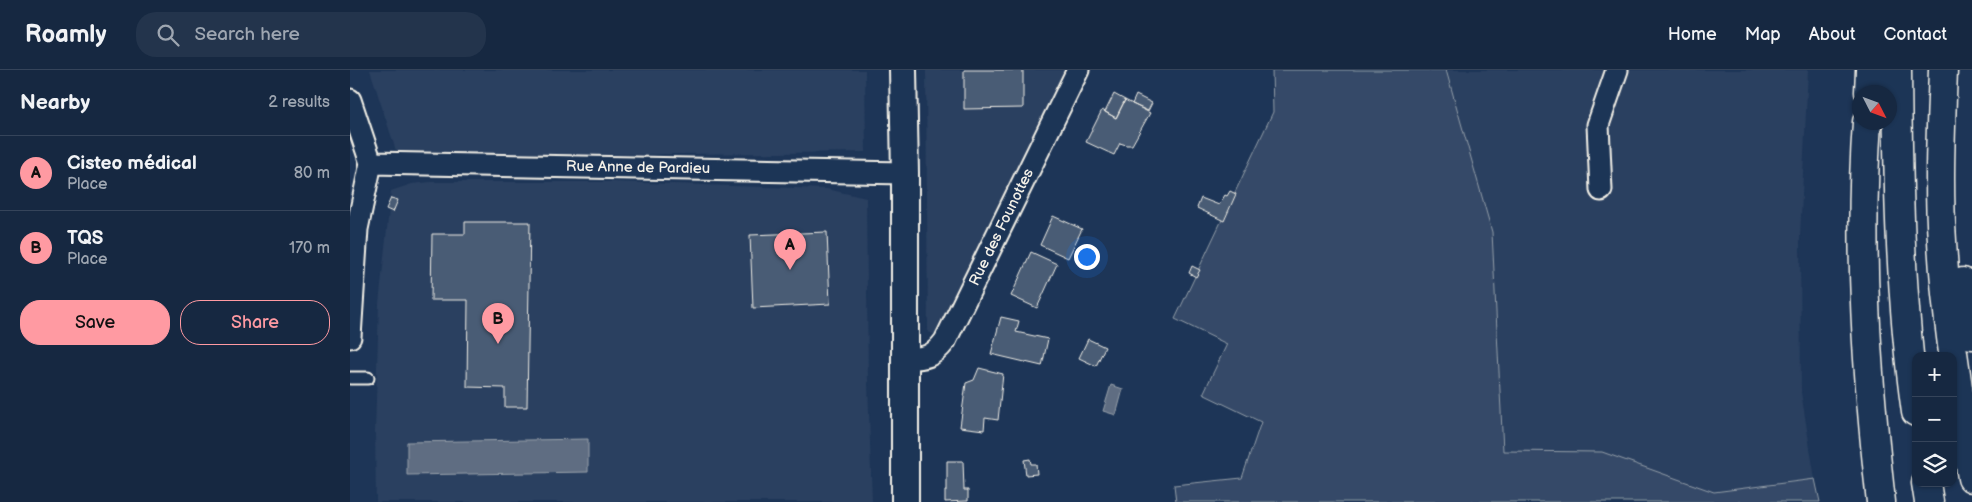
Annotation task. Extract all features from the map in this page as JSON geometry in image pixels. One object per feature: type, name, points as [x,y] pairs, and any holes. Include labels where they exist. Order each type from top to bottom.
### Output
[{"type":"highway","points":[[1869,85],[1870,70]]},
{"type":"highway","points":[[1898,70],[1898,163],[1905,300],[1915,397]]},
{"type":"highway","points":[[1943,70],[1941,150],[1942,241],[1956,374],[1972,478]]},
{"type":"highway","points":[[1867,130],[1864,246],[1866,326],[1872,426],[1881,502]]},
{"type":"highway","points":[[1941,150],[1972,335]]},
{"type":"highway","points":[[1927,487],[1929,502]]},
{"type":"street","points":[[903,70],[905,173],[905,502]]},
{"type":"street","name":"Rue des Founottes","points":[[905,359],[926,358],[937,351],[945,342],[1078,70]]},
{"type":"street","points":[[1601,190],[1598,125],[1617,70]]},
{"type":"street","points":[[350,100],[370,162],[357,229],[350,337]]},
{"type":"street","name":"Rue Anne de Pardieu","points":[[370,162],[905,173]]},
{"type":"lane","points":[[350,378],[368,378]]},
{"type":"shaded area","points":[[370,70],[865,70],[866,152],[398,157]]},
{"type":"shaded area","points":[[926,70],[1064,70],[936,335],[928,332]]},
{"type":"shaded area","points":[[1272,70],[1446,70],[1492,232],[1503,451],[1602,452],[1714,492],[1815,479],[1820,502],[1176,502],[1174,485],[1242,478],[1261,422],[1203,394],[1227,344],[1175,319],[1273,112]]},
{"type":"shaded area","points":[[1446,70],[1808,70],[1800,237],[1801,392],[1815,479],[1714,492],[1602,452],[1503,452],[1492,232]]},
{"type":"shaded area","points":[[431,182],[614,182],[827,189],[866,198],[868,382],[872,502],[376,502],[375,432],[379,304],[391,191],[412,184]]},
{"type":"shaded area","points":[[1111,385],[1123,389],[1116,415],[1103,411]]},
{"type":"shaded area","points":[[588,439],[588,472],[407,475],[407,442]]},
{"type":"building","points":[[964,70],[1023,70],[1023,108],[964,109]]},
{"type":"building","points":[[1114,94],[1125,100],[1116,118],[1105,112]]},
{"type":"building","points":[[1136,95],[1152,103],[1148,111],[1132,104]]},
{"type":"building","points":[[1125,100],[1150,113],[1132,145],[1120,143],[1114,155],[1086,142],[1102,110],[1116,118]]},
{"type":"building","points":[[1230,191],[1236,194],[1224,221],[1197,208],[1201,198],[1219,205]]},
{"type":"building","points":[[391,198],[398,200],[393,212],[386,209]]},
{"type":"building","points":[[1053,216],[1082,229],[1068,258],[1040,245]]},
{"type":"building","points":[[465,222],[530,222],[527,407],[505,407],[505,388],[467,387],[468,300],[431,300],[432,234],[465,234]]},
{"type":"building","points":[[827,232],[830,304],[753,308],[750,235]]},
{"type":"building","points":[[1031,252],[1057,264],[1037,308],[1011,296]]},
{"type":"building","points":[[1192,266],[1200,270],[1196,277],[1189,273]]},
{"type":"building","points":[[1001,317],[1019,321],[1016,332],[1048,339],[1042,366],[991,354]]},
{"type":"building","points":[[1088,339],[1105,347],[1096,366],[1079,358]]},
{"type":"building","points":[[979,368],[1003,374],[998,420],[985,418],[984,430],[960,427],[966,383],[974,380]]},
{"type":"building","points":[[1030,459],[1031,464],[1036,464],[1037,474],[1026,475],[1024,460]]},
{"type":"building","points":[[947,461],[963,461],[964,490],[968,490],[968,501],[945,502]]},
{"type":"place","name":"Cisteo médical","points":[[790,270]]},
{"type":"place","name":"TQS","points":[[498,344]]}]
